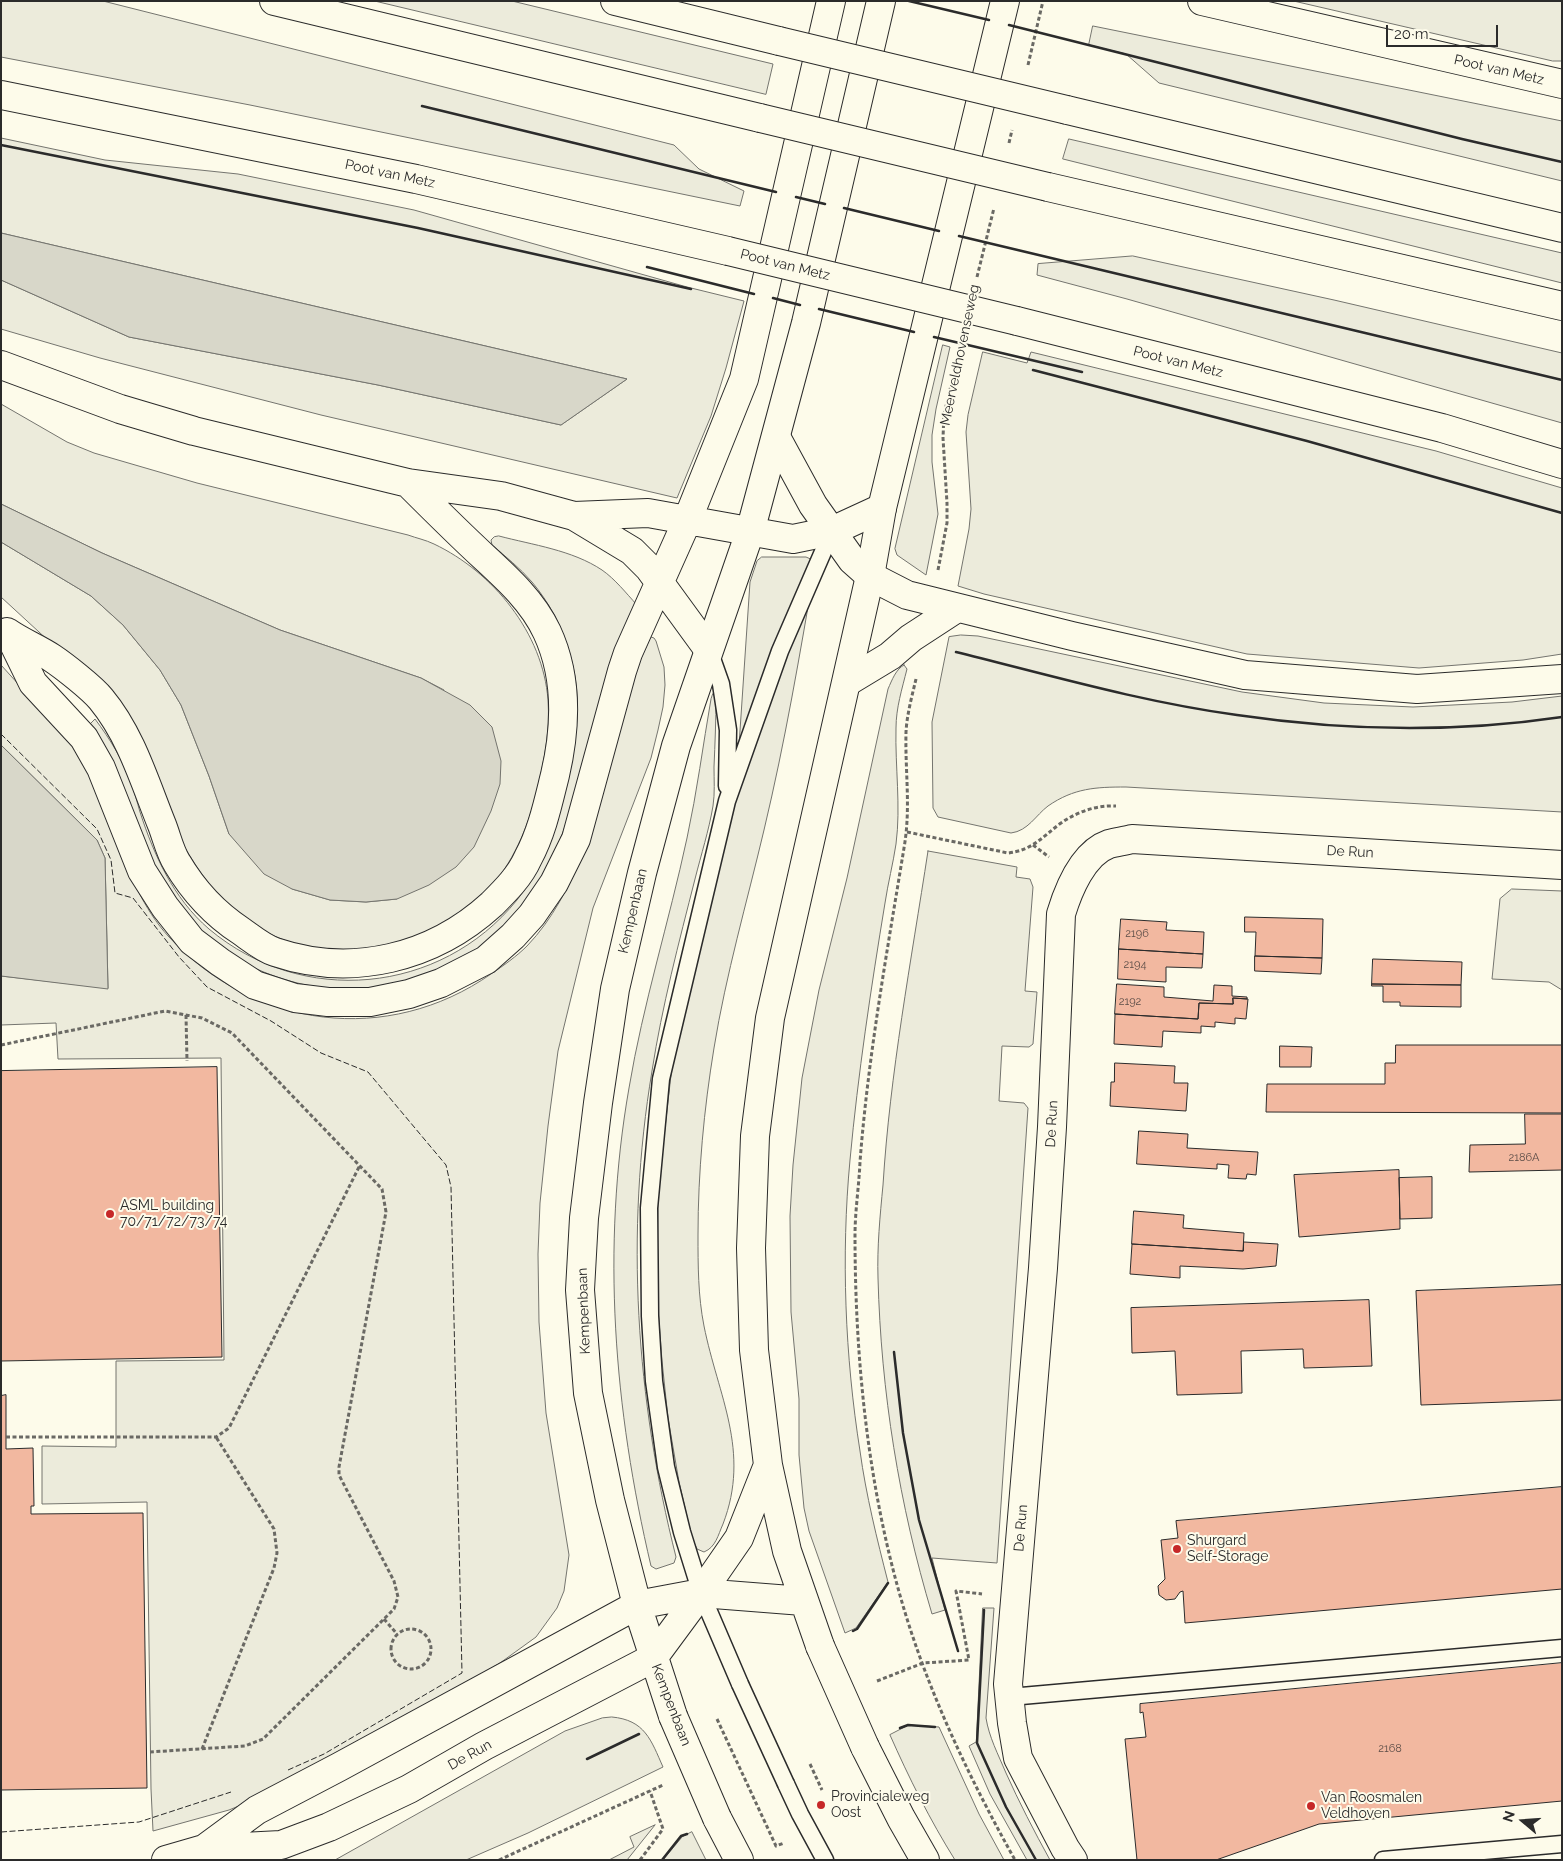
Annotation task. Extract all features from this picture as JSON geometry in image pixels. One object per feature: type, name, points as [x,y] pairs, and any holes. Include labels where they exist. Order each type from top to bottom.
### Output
[{"type":"main road","points":[[274,1],[1048,187],[1562,306]]},
{"type":"main road","points":[[615,1],[1562,228]]},
{"type":"main road","points":[[5,630],[34,683],[65,716],[88,746],[101,768],[142,871],[165,906],[192,941],[220,962],[255,985],[295,998],[328,1002],[370,1002],[409,994],[442,983],[486,960],[513,936],[532,915],[554,883],[576,839],[622,671],[687,521],[744,379],[831,1]]},
{"type":"main road","points":[[708,649],[750,532],[776,437],[806,323],[881,1]]},
{"type":"main road","points":[[924,1860],[865,1747],[820,1646],[787,1550],[768,1465],[754,1350],[751,1248],[755,1136],[770,1018],[790,924],[847,682],[870,576],[882,508],[1004,1]]},
{"type":"main road","name":"Poot van Metz","points":[[1202,1],[1562,84]]},
{"type":"main road","name":"Poot van Metz","points":[[1,95],[416,179],[728,251],[1442,428],[1562,464]]},
{"type":"main road","points":[[1,365],[120,409],[259,448],[408,483],[501,496],[574,516],[632,551],[649,568],[708,649]]},
{"type":"main road","points":[[776,437],[813,505],[852,560],[870,576],[939,612],[1245,675],[1418,689],[1562,679]]},
{"type":"main road","points":[[5,630],[53,659],[100,697],[114,717],[129,745],[176,861],[200,896],[234,926],[272,952],[313,962],[340,964],[401,957],[428,947],[474,920],[507,889],[528,860],[544,822],[560,753],[564,716],[563,690],[559,667],[548,632],[535,611],[506,576],[408,483]]},
{"type":"main road","points":[[574,516],[648,513],[792,539],[832,531],[882,508]]},
{"type":"main road","points":[[847,682],[890,656],[939,612]]},
{"type":"main road","name":"Kempenbaan","points":[[708,649],[676,746],[642,873],[615,989],[598,1103],[584,1218],[580,1290],[588,1393],[610,1500],[637,1605],[673,1716],[717,1818],[739,1860]]},
{"type":"main road","name":"De Run","points":[[1073,1860],[1064,1848],[1018,1758],[1008,1684],[1043,1268],[1052,1127],[1061,914],[1076,876],[1090,857],[1107,845],[1132,839],[1562,865]]},
{"type":"main road","name":"De Run","points":[[166,1860],[204,1849],[281,1846],[330,1827],[408,1790],[484,1746],[653,1658],[739,1538],[768,1465]]},
{"type":"main road","name":"De Run","points":[[204,1849],[257,1810],[637,1605],[701,1593],[804,1601]]},
{"type":"lane","points":[[825,1860],[786,1784],[740,1684],[701,1593],[682,1532],[666,1467],[654,1381],[650,1316],[649,1208],[661,1079],[727,801],[780,652],[832,531]]},
{"type":"lane","points":[[708,649],[721,684],[728,730],[727,801]]},
{"type":"lane","points":[[1010,1697],[1562,1648]]},
{"type":"lane","points":[[1383,1860],[1562,1844]]},
{"type":"path","points":[[1027,68],[1043,1]]},
{"type":"path","points":[[1008,145],[1013,126]]},
{"type":"path","name":"Meerveldhovenseweg","points":[[976,279],[995,202]]},
{"type":"path","name":"Meerveldhovenseweg","points":[[923,1663],[902,1601],[886,1539],[871,1461],[861,1376],[855,1233],[864,1115],[882,983],[907,832],[909,802],[906,732],[908,710],[939,612],[948,503],[942,438],[944,414],[963,337]]},
{"type":"path","points":[[1,1045],[165,1011],[202,1018],[232,1034],[382,1189],[386,1212],[339,1475],[394,1581],[398,1597],[394,1610],[263,1739],[245,1746],[150,1752]]},
{"type":"path","points":[[186,1015],[187,1061]]},
{"type":"path","points":[[6,1437],[216,1437],[229,1428],[360,1165]]},
{"type":"path","points":[[202,1748],[274,1568],[277,1553],[274,1529],[216,1437]]},
{"type":"path","points":[[877,1681],[923,1663],[969,1660],[956,1590]]},
{"type":"path","points":[[384,1619],[398,1634]]},
{"type":"path","points":[[406,1629],[417,1629],[426,1634],[431,1643],[431,1653],[426,1662],[418,1668],[408,1669],[398,1664],[392,1655],[392,1644],[398,1634],[406,1629]]},
{"type":"path","points":[[923,1663],[958,1748],[1015,1860]]},
{"type":"path","points":[[717,1719],[776,1846],[789,1840]]},
{"type":"path","points":[[499,1860],[663,1785]]},
{"type":"path","points":[[640,1860],[663,1829],[650,1790]]},
{"type":"shaded area","points":[[1,1],[103,1],[674,145],[699,169],[744,191],[740,206],[250,105],[1,57]]},
{"type":"shaded area","points":[[375,1],[512,1],[773,64],[766,94]]},
{"type":"shaded area","points":[[1294,1],[1562,1],[1562,61],[1553,61]]},
{"type":"shaded area","points":[[1093,26],[1562,121],[1562,181],[1159,83],[1126,54],[1089,45]]},
{"type":"shaded area","points":[[1,138],[105,160],[238,174],[414,210],[687,287],[744,301],[711,416],[677,498],[321,415],[100,358],[1,329],[1,280],[129,337],[378,385],[561,425],[627,379],[1,233]]},
{"type":"shaded area","points":[[1069,139],[1562,253],[1562,283],[1063,159]]},
{"type":"shaded area","points":[[1,233],[627,379],[561,425],[378,385],[129,337],[1,280]]},
{"type":"shaded area","points":[[1133,256],[1562,353],[1562,423],[1037,275],[1038,264]]},
{"type":"shaded area","points":[[943,345],[950,347],[932,435],[932,462],[938,514],[926,575],[897,555],[895,549]]},
{"type":"shaded area","points":[[983,352],[1027,363],[1031,352],[1436,451],[1562,488],[1562,654],[1523,660],[1419,668],[1247,654],[984,594],[958,586],[971,509],[966,432],[968,415]]},
{"type":"shaded area","points":[[1,404],[67,442],[94,453],[197,483],[428,541],[456,556],[495,588],[511,607],[536,651],[544,675],[548,700],[548,733],[531,813],[515,851],[492,886],[449,921],[424,935],[395,944],[365,950],[336,951],[301,946],[267,933],[247,921],[229,906],[207,881],[188,853],[90,679],[1,597],[1,542],[91,596],[123,625],[160,670],[181,705],[229,834],[292,889],[330,900],[366,902],[397,899],[444,690],[421,678],[280,630],[102,553],[1,504]]},
{"type":"shaded area","points":[[1,504],[102,553],[280,630],[421,678],[470,705],[492,727],[501,761],[500,784],[491,811],[474,847],[456,867],[429,885],[397,899],[366,902],[330,900],[292,889],[264,874],[229,834],[181,705],[160,670],[123,625],[91,596],[1,542]]},
{"type":"shaded area","points":[[499,536],[552,549],[590,563],[602,570],[620,586],[637,605],[601,701],[570,813],[553,856],[542,876],[515,913],[481,946],[449,966],[410,981],[372,989],[317,987],[290,981],[264,972],[239,960],[216,945],[196,928],[167,891],[146,850],[89,725],[95,719],[120,758],[128,774],[158,860],[175,890],[196,917],[209,929],[246,954],[286,971],[327,979],[369,979],[410,971],[449,956],[485,932],[517,900],[532,877],[558,801],[575,738],[577,690],[574,670],[562,632],[544,597],[532,582],[518,567],[492,545],[491,540]]},
{"type":"shaded area","points":[[762,557],[806,557],[813,560],[815,566],[779,764],[731,965],[710,1071],[700,1164],[698,1211],[699,1292],[704,1326],[729,1424],[734,1472],[731,1497],[723,1524],[714,1544],[704,1552],[697,1549],[692,1538],[679,1482],[668,1418],[657,1294],[658,1190],[672,1066],[736,790],[750,582],[757,561]]},
{"type":"shaded area","points":[[961,635],[978,636],[1242,692],[1324,703],[1413,707],[1512,702],[1562,696],[1562,812],[1115,787],[1095,788],[1067,795],[1048,806],[1017,832],[1011,833],[938,817],[933,808],[932,722],[949,637]]},
{"type":"shaded area","points":[[651,637],[656,641],[664,667],[663,707],[651,758],[593,908],[558,1051],[540,1203],[538,1254],[539,1322],[546,1413],[569,1555],[564,1591],[557,1608],[536,1637],[500,1663],[456,1689],[251,1801],[229,1810],[153,1831],[147,1502],[42,1504],[42,1446],[116,1447],[116,1361],[224,1360],[221,1058],[58,1059],[56,1023],[1,1025],[1,976],[108,988],[105,858],[97,840],[1,745],[1,665],[82,757],[138,890],[144,902],[169,937],[203,968],[241,992],[281,1008],[323,1017],[366,1018],[409,1012],[451,997],[510,961],[527,946],[545,925],[566,890],[583,853],[638,665]]},
{"type":"shaded area","points":[[904,665],[907,669],[896,721],[898,815],[896,844],[870,999],[853,1128],[847,1196],[845,1269],[851,1379],[862,1467],[888,1582],[856,1628],[845,1633],[809,1531],[804,1508],[799,1455],[799,1399],[791,1312],[790,1216],[793,1165],[802,1078],[819,990],[847,878],[888,689],[896,672]]},
{"type":"shaded area","points":[[713,694],[716,697],[716,723],[713,806],[661,1022],[644,1132],[639,1193],[637,1254],[639,1316],[644,1377],[662,1497],[676,1557],[674,1563],[656,1569],[651,1566],[638,1507],[620,1388],[614,1268],[615,1208],[620,1148],[629,1088],[649,994],[687,838]]},
{"type":"shaded area","points":[[1,745],[97,840],[105,858],[108,989],[1,976]]},
{"type":"shaded area","points":[[928,851],[1017,867],[1016,877],[1030,879],[1033,887],[1025,991],[1037,992],[1033,1044],[1029,1047],[1002,1046],[999,1101],[1024,1103],[1028,1108],[997,1563],[932,1558],[945,1610],[932,1614],[910,1531],[894,1448],[883,1363],[878,1266],[878,1243],[891,1101]]},
{"type":"shaded area","points":[[1512,889],[1562,891],[1562,990],[1549,982],[1492,979],[1500,899]]},
{"type":"shaded area","points":[[983,1608],[994,1608],[987,1725],[1011,1784],[1050,1860],[1027,1860],[990,1794],[969,1746],[976,1742]]},
{"type":"shaded area","points":[[612,1717],[632,1722],[639,1727],[655,1748],[663,1767],[528,1833],[466,1860],[335,1860],[565,1731],[602,1718]]},
{"type":"shaded area","points":[[909,1725],[939,1727],[979,1814],[1004,1860],[955,1860],[920,1799],[890,1735]]},
{"type":"shaded area","points":[[655,1825],[627,1860],[609,1860],[634,1847],[630,1837]]},
{"type":"shaded area","points":[[692,1832],[706,1860],[663,1860],[682,1837]]},
{"type":"building","points":[[1245,917],[1323,919],[1322,958],[1255,956],[1256,932],[1245,932]]},
{"type":"building","points":[[1121,919],[1167,922],[1166,930],[1204,932],[1203,954],[1119,949]]},
{"type":"building","points":[[1119,949],[1203,954],[1202,968],[1166,967],[1166,982],[1118,979]]},
{"type":"building","points":[[1255,956],[1322,958],[1321,974],[1255,971]]},
{"type":"building","points":[[1373,959],[1462,962],[1461,985],[1372,984]]},
{"type":"building","points":[[1117,984],[1164,987],[1164,997],[1213,1001],[1214,985],[1232,986],[1232,996],[1247,997],[1247,999],[1233,998],[1233,1004],[1199,1003],[1198,1019],[1115,1014]]},
{"type":"building","points":[[1372,984],[1461,985],[1461,1007],[1400,1006],[1400,1002],[1383,1002],[1383,986],[1372,986]]},
{"type":"building","points":[[1233,998],[1248,999],[1246,1019],[1235,1018],[1235,1024],[1215,1022],[1215,1027],[1201,1026],[1201,1033],[1163,1031],[1162,1047],[1114,1044],[1115,1014],[1198,1019],[1199,1003],[1233,1004]]},
{"type":"building","points":[[1396,1045],[1562,1045],[1562,1113],[1266,1112],[1267,1084],[1385,1084],[1385,1063],[1395,1063]]},
{"type":"building","points":[[1280,1046],[1312,1047],[1311,1067],[1280,1067]]},
{"type":"building","points":[[1115,1063],[1175,1066],[1174,1083],[1188,1083],[1186,1111],[1110,1106],[1111,1082],[1114,1082]]},
{"type":"building","name":"ASML building 70/71/72/73/74","points":[[217,1067],[222,1357],[1,1361],[1,1071]]},
{"type":"building","points":[[1525,1114],[1562,1114],[1562,1170],[1469,1172],[1470,1145],[1525,1144]]},
{"type":"building","points":[[1139,1131],[1188,1134],[1187,1148],[1258,1152],[1256,1175],[1247,1174],[1246,1179],[1228,1178],[1229,1165],[1217,1164],[1217,1169],[1137,1164]]},
{"type":"building","points":[[1399,1170],[1400,1229],[1299,1237],[1294,1175]]},
{"type":"building","points":[[1432,1177],[1432,1218],[1400,1219],[1399,1178]]},
{"type":"building","points":[[1134,1211],[1184,1215],[1183,1228],[1244,1233],[1243,1251],[1132,1244]]},
{"type":"building","points":[[1244,1242],[1278,1244],[1276,1266],[1243,1269],[1180,1266],[1180,1278],[1130,1274],[1132,1244],[1243,1251]]},
{"type":"building","points":[[1562,1285],[1562,1400],[1421,1405],[1416,1291]]},
{"type":"building","points":[[1369,1300],[1372,1366],[1304,1368],[1303,1349],[1241,1351],[1242,1393],[1177,1395],[1175,1351],[1132,1353],[1131,1308]]},
{"type":"building","points":[[6,1395],[6,1449],[33,1448],[34,1506],[31,1506],[31,1514],[143,1513],[147,1788],[1,1790],[1,1396]]},
{"type":"building","points":[[1562,1487],[1562,1589],[1185,1623],[1183,1591],[1175,1599],[1166,1600],[1159,1595],[1158,1586],[1165,1579],[1161,1540],[1178,1538],[1176,1521]]},
{"type":"building","points":[[1562,1663],[1562,1801],[1319,1824],[1216,1860],[1137,1860],[1125,1739],[1146,1737],[1143,1712],[1140,1713],[1140,1704]]},
{"type":"fence","points":[[1,734],[97,829],[111,860],[115,893],[133,898],[179,957],[207,987],[271,1021],[321,1053],[368,1072],[446,1165],[451,1187],[462,1673],[324,1754],[288,1770]]},
{"type":"fence","points":[[1,1832],[139,1822],[231,1792]]},
{"type":"wall","points":[[909,1],[989,20]]},
{"type":"wall","points":[[1009,25],[1462,139],[1562,162]]},
{"type":"wall","points":[[422,106],[776,192]]},
{"type":"wall","points":[[1,145],[418,228],[691,289]]},
{"type":"wall","points":[[796,197],[825,204]]},
{"type":"wall","points":[[844,208],[939,231]]},
{"type":"wall","points":[[959,236],[1562,380]]},
{"type":"wall","points":[[647,267],[754,294]]},
{"type":"wall","points":[[773,298],[800,305]]},
{"type":"wall","points":[[819,309],[914,332]]},
{"type":"wall","points":[[934,337],[1082,372]]},
{"type":"wall","points":[[1033,370],[1307,441],[1562,513]]},
{"type":"wall","points":[[956,652],[1166,703],[1201,710],[1278,720],[1359,727],[1440,728],[1481,726],[1562,717]]},
{"type":"wall","points":[[894,1352],[903,1433],[919,1520],[958,1651]]},
{"type":"wall","points":[[853,1631],[857,1629],[888,1583]]},
{"type":"wall","points":[[984,1610],[977,1743],[1006,1807],[1036,1860]]},
{"type":"wall","points":[[900,1728],[908,1725],[935,1727]]},
{"type":"wall","points":[[587,1759],[639,1734]]},
{"type":"wall","points":[[662,1860],[681,1836],[687,1834]]},
{"type":"place","name":"ASML building 70/71/72/73/74","points":[[110,1214]]},
{"type":"place","name":"Shurgard Self-Storage","points":[[1177,1549]]},
{"type":"place","name":"Provincialeweg Oost","points":[[821,1805]]},
{"type":"place","name":"Van Roosmalen Veldhoven","points":[[1311,1806]]}]
